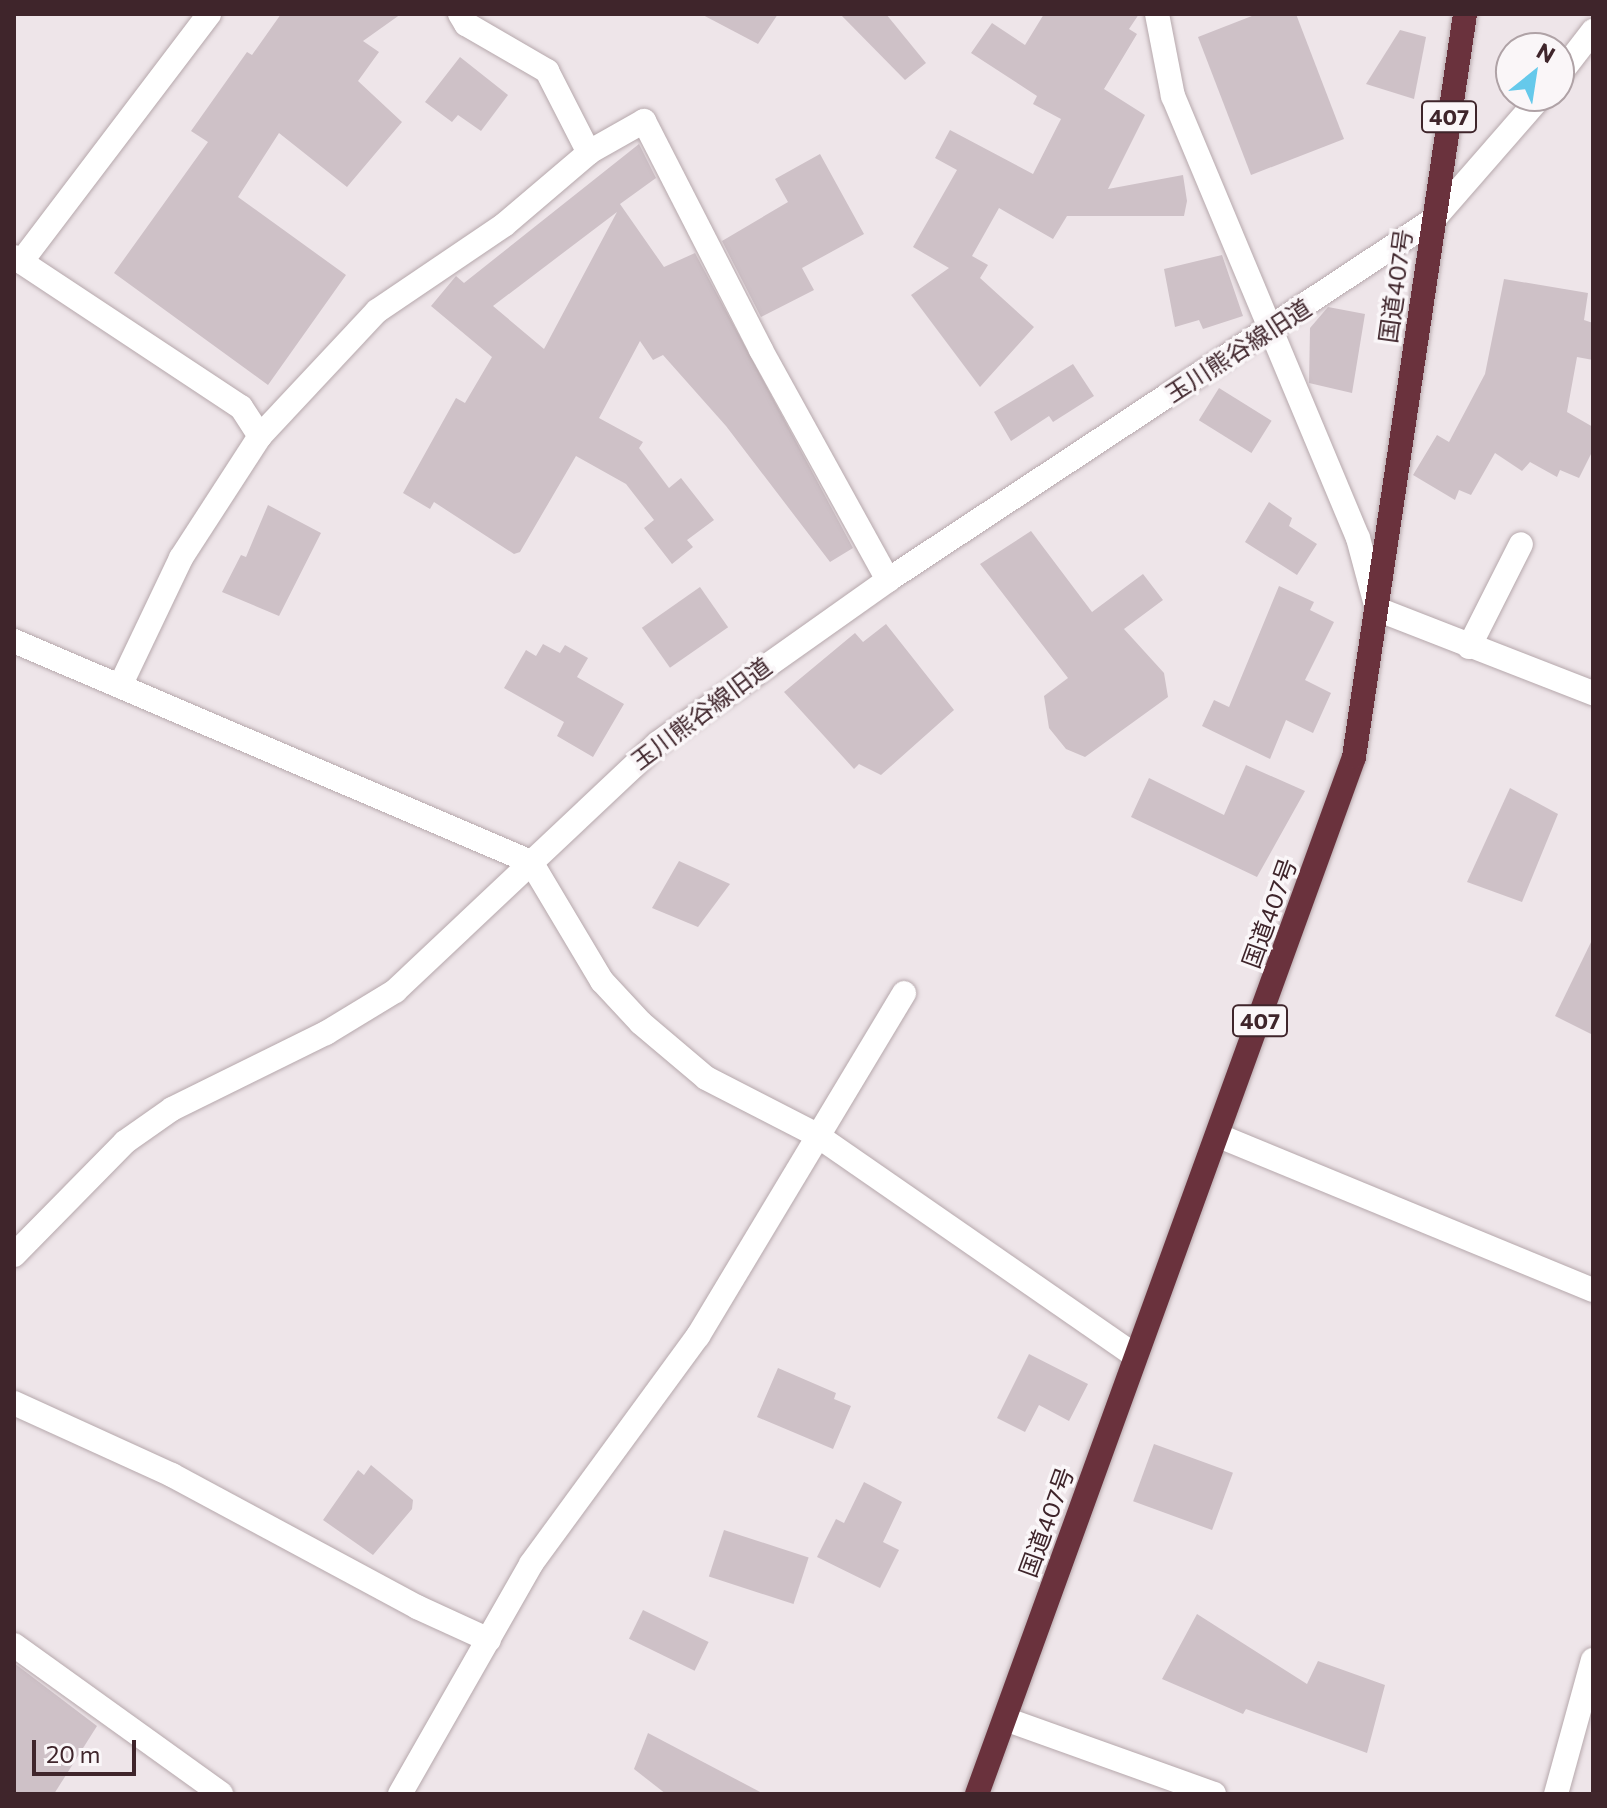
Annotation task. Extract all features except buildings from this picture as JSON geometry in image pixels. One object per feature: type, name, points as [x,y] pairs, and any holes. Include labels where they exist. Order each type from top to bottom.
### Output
[{"type":"highway","name":"国道407号","points":[[977,1794],[1219,1136],[1354,757],[1465,14]]},
{"type":"street","points":[[209,14],[17,259],[241,407],[260,436]]},
{"type":"street","points":[[460,14],[466,24],[547,71],[589,153]]},
{"type":"street","points":[[1157,14],[1173,96],[1358,538],[1377,609],[1593,693]]},
{"type":"street","points":[[1575,55],[1592,33]]},
{"type":"street","name":"玉川熊谷線旧道","points":[[14,1255],[125,1142],[172,1109],[326,1033],[395,991],[658,743],[888,580],[1433,220],[1527,112]]},
{"type":"street","points":[[120,686],[181,558],[260,436],[377,311],[504,225],[589,153],[644,121],[761,350],[888,580]]},
{"type":"street","points":[[1469,647],[1521,544]]},
{"type":"street","points":[[14,641],[531,862],[602,981],[641,1023],[706,1078],[815,1134],[1136,1356]]},
{"type":"street","points":[[400,1794],[531,1564],[698,1336],[815,1134],[904,993]]},
{"type":"street","points":[[1219,1136],[1593,1290]]},
{"type":"street","points":[[14,1403],[172,1475],[489,1640]]},
{"type":"street","points":[[14,1645],[212,1792]]},
{"type":"street","points":[[1556,1794],[1593,1660]]},
{"type":"street","points":[[1005,1719],[1214,1794]]}]
